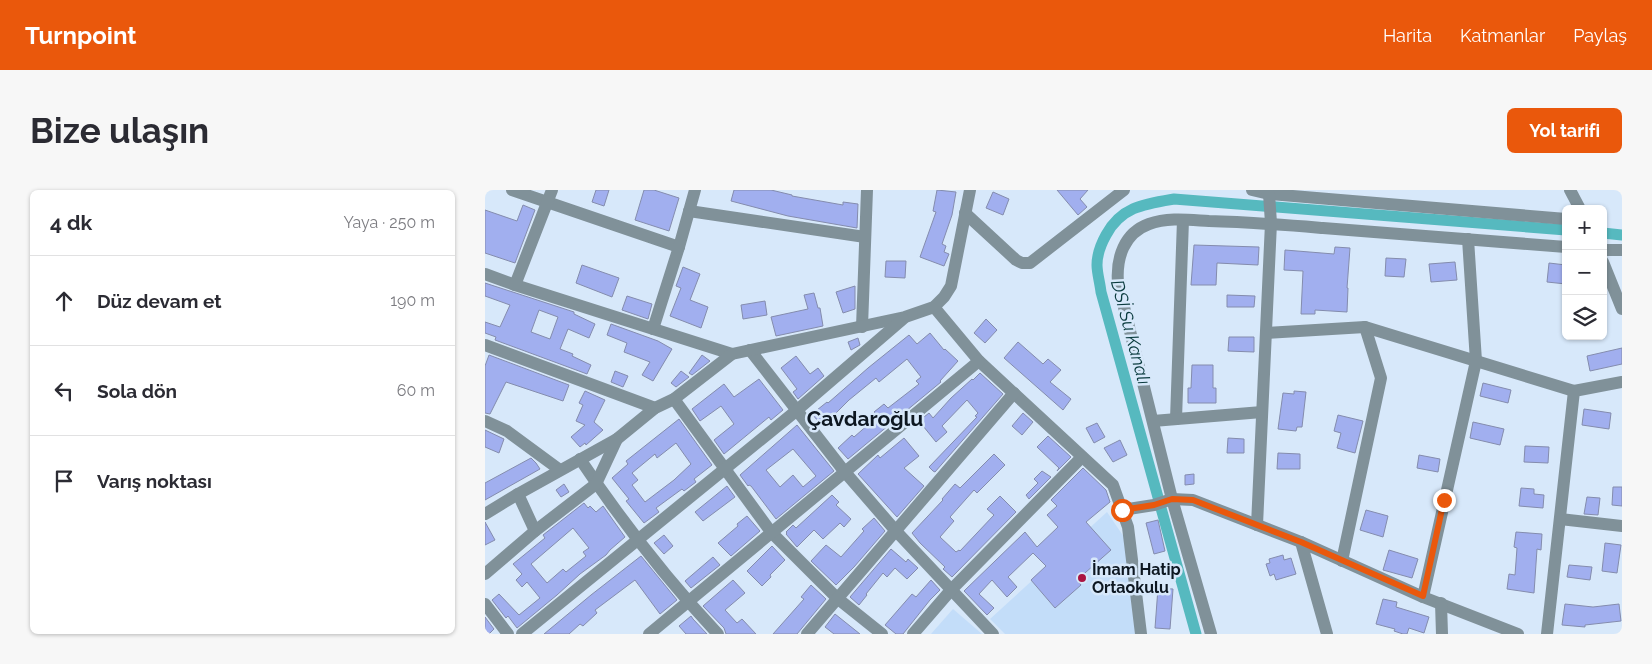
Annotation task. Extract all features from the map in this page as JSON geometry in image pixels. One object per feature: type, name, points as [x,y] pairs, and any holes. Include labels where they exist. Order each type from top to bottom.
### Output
[{"type":"street","points":[[512,190],[679,247]]},
{"type":"street","points":[[515,285],[551,190]]},
{"type":"street","points":[[653,329],[695,190]]},
{"type":"street","points":[[862,326],[867,190]]},
{"type":"street","points":[[485,514],[617,439],[655,408],[674,399],[732,354],[905,317],[934,307],[951,286],[970,190]]},
{"type":"street","points":[[965,213],[1017,260],[1030,263],[1123,190]]},
{"type":"street","points":[[1252,190],[1562,219]]},
{"type":"street","points":[[1570,190],[1578,205]]},
{"type":"street","points":[[1257,525],[1271,223],[1267,192]]},
{"type":"street","points":[[689,211],[865,237]]},
{"type":"street","points":[[1211,634],[1172,499],[1118,283],[1119,255],[1124,245],[1134,233],[1147,225],[1161,220],[1183,220],[1271,223],[1562,247]]},
{"type":"street","points":[[1176,419],[1183,220]]},
{"type":"street","points":[[1423,596],[1476,360],[1468,239]]},
{"type":"street","points":[[1607,250],[1622,250]]},
{"type":"street","points":[[1607,272],[1622,309]]},
{"type":"street","points":[[485,274],[732,354]]},
{"type":"street","points":[[934,307],[979,360],[1113,485],[1128,527],[1141,634]]},
{"type":"street","points":[[522,634],[796,411],[905,317]]},
{"type":"street","points":[[1266,333],[1365,327],[1574,391],[1622,382]]},
{"type":"street","points":[[1342,561],[1381,378],[1365,327]]},
{"type":"street","points":[[485,345],[655,408]]},
{"type":"street","points":[[750,350],[844,471],[895,530],[993,634]]},
{"type":"street","points":[[649,634],[979,360]]},
{"type":"street","points":[[1547,634],[1574,391]]},
{"type":"street","points":[[807,634],[1014,394]]},
{"type":"street","points":[[674,399],[771,532],[837,598],[881,634]]},
{"type":"street","points":[[1153,421],[1263,412]]},
{"type":"street","points":[[485,421],[507,431],[560,470]]},
{"type":"street","points":[[485,574],[535,530],[597,484],[617,439]]},
{"type":"street","points":[[913,634],[951,590],[1082,457]]},
{"type":"street","points":[[580,459],[597,484],[688,602],[718,634]]},
{"type":"street","points":[[518,494],[535,530]]},
{"type":"street","points":[[1122,510],[1154,505],[1172,499],[1193,500],[1301,542],[1441,604],[1517,634]]},
{"type":"street","points":[[1560,519],[1622,526]]},
{"type":"street","points":[[1301,542],[1327,634]]},
{"type":"street","points":[[485,604],[508,634]]},
{"type":"street","points":[[1441,604],[1442,634]]},
{"type":"shaded area","name":"İmam Hatip Ortaokulu","points":[[1107,512],[1124,537],[1135,634],[1005,634],[990,619]]},
{"type":"shaded area","points":[[953,609],[982,634],[931,634]]},
{"type":"building","points":[[596,190],[609,190],[604,206],[592,202]]},
{"type":"building","points":[[644,190],[654,190],[679,198],[669,231],[635,220]]},
{"type":"building","points":[[734,190],[771,190],[792,196],[843,205],[843,202],[858,204],[857,228],[788,216],[731,201]]},
{"type":"building","points":[[937,190],[956,192],[952,215],[942,244],[946,246],[944,252],[949,254],[944,266],[920,257],[936,212],[933,211]]},
{"type":"building","points":[[1057,190],[1088,190],[1080,199],[1087,207],[1078,215]]},
{"type":"building","points":[[993,192],[1009,199],[1003,215],[986,208]]},
{"type":"building","points":[[523,205],[535,210],[515,263],[485,253],[485,210],[517,221]]},
{"type":"building","points":[[1194,245],[1259,247],[1258,265],[1217,263],[1216,285],[1191,285]]},
{"type":"building","points":[[1335,247],[1350,248],[1347,312],[1315,310],[1315,314],[1301,314],[1303,271],[1284,270],[1285,250],[1334,254]]},
{"type":"building","points":[[1386,258],[1406,259],[1404,277],[1385,276]]},
{"type":"building","points":[[886,261],[906,261],[905,278],[885,277]]},
{"type":"building","points":[[1455,262],[1457,280],[1431,282],[1429,264]]},
{"type":"building","points":[[1549,263],[1562,265],[1562,284],[1547,282]]},
{"type":"building","points":[[582,265],[619,278],[612,297],[576,283]]},
{"type":"building","points":[[683,267],[700,274],[690,300],[708,307],[701,328],[670,316],[681,288],[676,286]]},
{"type":"building","points":[[485,283],[574,312],[574,314],[595,324],[589,338],[568,329],[560,349],[573,354],[572,356],[591,365],[587,374],[495,340],[496,337],[485,333],[485,322],[500,327],[510,305],[485,296]],"holes":[[[539,310],[558,317],[550,339],[531,332]]]},
{"type":"building","points":[[855,286],[855,309],[843,313],[836,292]]},
{"type":"building","points":[[814,293],[818,308],[820,308],[823,326],[776,336],[771,317],[808,309],[804,295]]},
{"type":"building","points":[[1227,295],[1255,296],[1254,307],[1227,307]]},
{"type":"building","points":[[627,296],[652,304],[648,319],[622,310]]},
{"type":"building","points":[[765,301],[767,315],[743,319],[741,305]]},
{"type":"building","points":[[986,319],[997,330],[985,343],[974,333]]},
{"type":"building","points":[[611,324],[658,341],[672,349],[653,381],[642,375],[650,362],[624,352],[627,343],[607,335]]},
{"type":"building","points":[[930,333],[944,350],[958,361],[941,382],[848,459],[838,448],[878,416],[874,412],[884,404],[888,408],[919,384],[916,381],[921,377],[907,359],[879,382],[876,378],[849,400],[836,413],[839,416],[824,428],[812,414],[828,403],[909,335],[917,344]]},
{"type":"building","points":[[1229,337],[1254,337],[1254,352],[1228,351]]},
{"type":"building","points":[[858,338],[860,345],[851,350],[848,342]]},
{"type":"building","points":[[1018,342],[1043,364],[1048,359],[1061,370],[1050,382],[1071,399],[1063,410],[1004,358]]},
{"type":"building","points":[[1622,348],[1622,364],[1590,371],[1587,356]]},
{"type":"building","points":[[489,355],[569,385],[563,401],[506,382],[490,414],[485,413],[485,366]]},
{"type":"building","points":[[702,355],[710,361],[692,375],[689,373]]},
{"type":"building","points":[[796,356],[810,374],[818,368],[824,376],[798,399],[793,392],[797,389],[781,368]]},
{"type":"building","points":[[1192,365],[1213,365],[1213,388],[1216,388],[1216,403],[1188,403],[1188,388],[1191,388]]},
{"type":"building","points":[[615,371],[628,376],[623,387],[611,382]]},
{"type":"building","points":[[681,371],[689,377],[676,387],[671,383]]},
{"type":"building","points":[[980,373],[1003,394],[935,472],[929,467],[977,417],[975,416],[978,413],[967,400],[942,426],[947,432],[936,442],[919,421],[929,413],[933,418],[951,398]]},
{"type":"building","points":[[759,379],[783,410],[771,420],[769,417],[724,454],[714,440],[734,424],[721,406],[700,421],[692,409],[724,384],[734,397]]},
{"type":"building","points":[[1483,383],[1511,390],[1508,403],[1480,396]]},
{"type":"building","points":[[585,391],[605,400],[594,422],[603,430],[586,445],[585,443],[580,447],[571,437],[585,425],[576,421],[583,405],[579,403]]},
{"type":"building","points":[[1294,391],[1306,392],[1302,427],[1297,427],[1296,431],[1278,429],[1283,393],[1294,394]]},
{"type":"building","points":[[1584,409],[1611,413],[1609,429],[1582,425]]},
{"type":"building","points":[[1023,413],[1033,422],[1022,435],[1012,426]]},
{"type":"building","points":[[1338,415],[1363,421],[1355,453],[1337,448],[1341,433],[1334,431]]},
{"type":"building","points":[[679,419],[712,465],[694,479],[696,482],[684,491],[682,489],[656,508],[659,512],[644,523],[626,501],[629,499],[612,478],[628,464],[626,461]],"holes":[[[676,443],[691,464],[674,480],[645,502],[632,485],[638,480],[632,473],[655,454],[657,458]]]},
{"type":"building","points":[[1473,422],[1504,429],[1500,445],[1470,438]]},
{"type":"building","points":[[1097,423],[1105,437],[1094,443],[1086,428]]},
{"type":"building","points":[[797,425],[834,471],[776,519],[751,486],[748,486],[740,475]],"holes":[[[793,449],[816,476],[803,487],[793,475],[780,487],[766,470]]]},
{"type":"building","points":[[485,430],[504,439],[499,453],[485,447]]},
{"type":"building","points":[[1048,436],[1071,457],[1057,471],[1059,468],[1037,447]]},
{"type":"building","points":[[904,438],[919,456],[904,468],[924,486],[897,517],[858,474],[878,455],[880,458]]},
{"type":"building","points":[[1228,438],[1244,439],[1244,453],[1227,453]]},
{"type":"building","points":[[1120,440],[1127,455],[1113,462],[1104,448]]},
{"type":"building","points":[[1525,446],[1549,447],[1548,463],[1524,462]]},
{"type":"building","points":[[1278,453],[1300,454],[1300,469],[1277,469]]},
{"type":"building","points":[[994,454],[1005,465],[977,493],[974,490],[950,517],[954,521],[940,537],[956,552],[960,551],[994,515],[987,509],[1000,496],[1016,512],[952,577],[943,569],[945,567],[912,533],[943,500],[955,484],[960,488]]},
{"type":"building","points":[[1419,455],[1440,459],[1438,472],[1417,468]]},
{"type":"building","points":[[531,458],[540,469],[485,500],[485,483]]},
{"type":"building","points":[[1083,468],[1106,490],[1110,502],[1086,522],[1111,550],[1077,580],[1081,585],[1055,608],[1031,580],[1046,566],[1033,553],[1008,577],[1017,587],[1007,597],[992,580],[979,594],[994,608],[987,615],[964,591],[1025,532],[1037,547],[1058,527],[1047,515],[1057,506],[1051,500]]},
{"type":"building","points":[[1042,471],[1051,477],[1029,499],[1026,495],[1038,483],[1034,479]]},
{"type":"building","points":[[1194,474],[1194,484],[1185,485],[1185,475]]},
{"type":"building","points":[[564,484],[569,492],[561,497],[556,490]]},
{"type":"building","points":[[727,486],[735,497],[703,521],[695,512]]},
{"type":"building","points":[[1613,487],[1622,487],[1622,506],[1612,505]]},
{"type":"building","points":[[1521,488],[1534,489],[1534,494],[1544,495],[1543,508],[1519,506]]},
{"type":"building","points":[[832,495],[839,502],[836,505],[851,519],[844,527],[840,523],[823,539],[814,530],[797,547],[786,532],[793,525],[796,528]]},
{"type":"building","points":[[1587,497],[1600,498],[1598,515],[1584,514]]},
{"type":"building","points":[[584,503],[588,508],[590,506],[596,512],[603,506],[625,537],[606,555],[580,574],[517,628],[508,616],[506,618],[492,600],[499,594],[519,615],[540,598],[527,582],[522,587],[516,580],[522,574],[513,564],[545,538],[543,535]],"holes":[[[573,528],[589,548],[583,552],[586,556],[566,572],[563,569],[547,583],[531,564]]]},
{"type":"building","points":[[1366,510],[1388,516],[1383,537],[1360,530]]},
{"type":"building","points":[[747,516],[760,531],[731,556],[718,543]]},
{"type":"building","points":[[874,518],[885,531],[836,585],[811,561],[826,545],[841,557],[864,531],[862,529]]},
{"type":"building","points":[[1158,520],[1165,551],[1154,554],[1146,523]]},
{"type":"building","points":[[485,522],[495,540],[485,545]]},
{"type":"building","points":[[1516,532],[1542,534],[1541,550],[1537,549],[1534,593],[1507,589],[1509,574],[1515,575],[1517,548],[1514,547]]},
{"type":"building","points":[[664,535],[673,546],[664,554],[654,543]]},
{"type":"building","points":[[1605,543],[1621,545],[1617,573],[1602,571]]},
{"type":"building","points":[[772,546],[785,560],[762,586],[747,571]]},
{"type":"building","points":[[891,549],[906,562],[908,559],[918,568],[907,579],[895,568],[887,577],[883,573],[859,605],[850,597]]},
{"type":"building","points":[[1389,550],[1418,559],[1412,578],[1383,570]]},
{"type":"building","points":[[1283,555],[1284,560],[1291,558],[1296,574],[1276,580],[1274,574],[1270,576],[1266,564],[1270,563],[1269,559]]},
{"type":"building","points":[[641,556],[677,600],[660,614],[635,580],[595,610],[597,613],[583,626],[580,624],[569,634],[544,634],[591,595]]},
{"type":"building","points":[[713,557],[720,565],[691,588],[685,581]]},
{"type":"building","points":[[1569,565],[1592,567],[1590,580],[1567,577]]},
{"type":"building","points":[[733,580],[745,593],[725,610],[737,623],[742,619],[756,634],[726,634],[724,628],[703,606]]},
{"type":"building","points":[[931,580],[940,590],[903,634],[896,634],[885,625],[912,594],[916,597]]},
{"type":"building","points":[[811,585],[826,599],[797,634],[773,634],[804,599],[801,597]]},
{"type":"building","points":[[1158,588],[1173,589],[1170,629],[1155,628]]},
{"type":"building","points":[[1383,599],[1397,602],[1396,607],[1429,617],[1424,633],[1409,628],[1407,634],[1403,634],[1394,631],[1395,629],[1376,624]]},
{"type":"building","points":[[1565,604],[1593,607],[1619,604],[1621,621],[1585,625],[1585,627],[1562,625]]},
{"type":"building","points":[[835,614],[860,634],[834,634],[825,627]]},
{"type":"building","points":[[691,616],[707,634],[686,634],[679,626]]},
{"type":"building","points":[[485,617],[494,629],[489,634],[485,634]]},
{"type":"waterway","name":"DSİ Su Kanalı","points":[[1196,634],[1101,292],[1097,268],[1098,257],[1102,242],[1119,218],[1134,208],[1174,199],[1562,230]]},
{"type":"waterway","name":"DSİ Su Kanalı","points":[[1607,233],[1622,235]]},
{"type":"place","name":"İmam Hatip Ortaokulu","points":[[1082,578]]},
{"type":"district","name":"Çavdaroğlu","points":[[865,418]]},
{"type":"route","points":[[1122,510],[1154,505],[1172,499],[1193,500],[1301,542],[1423,596],[1444,500]]}]
